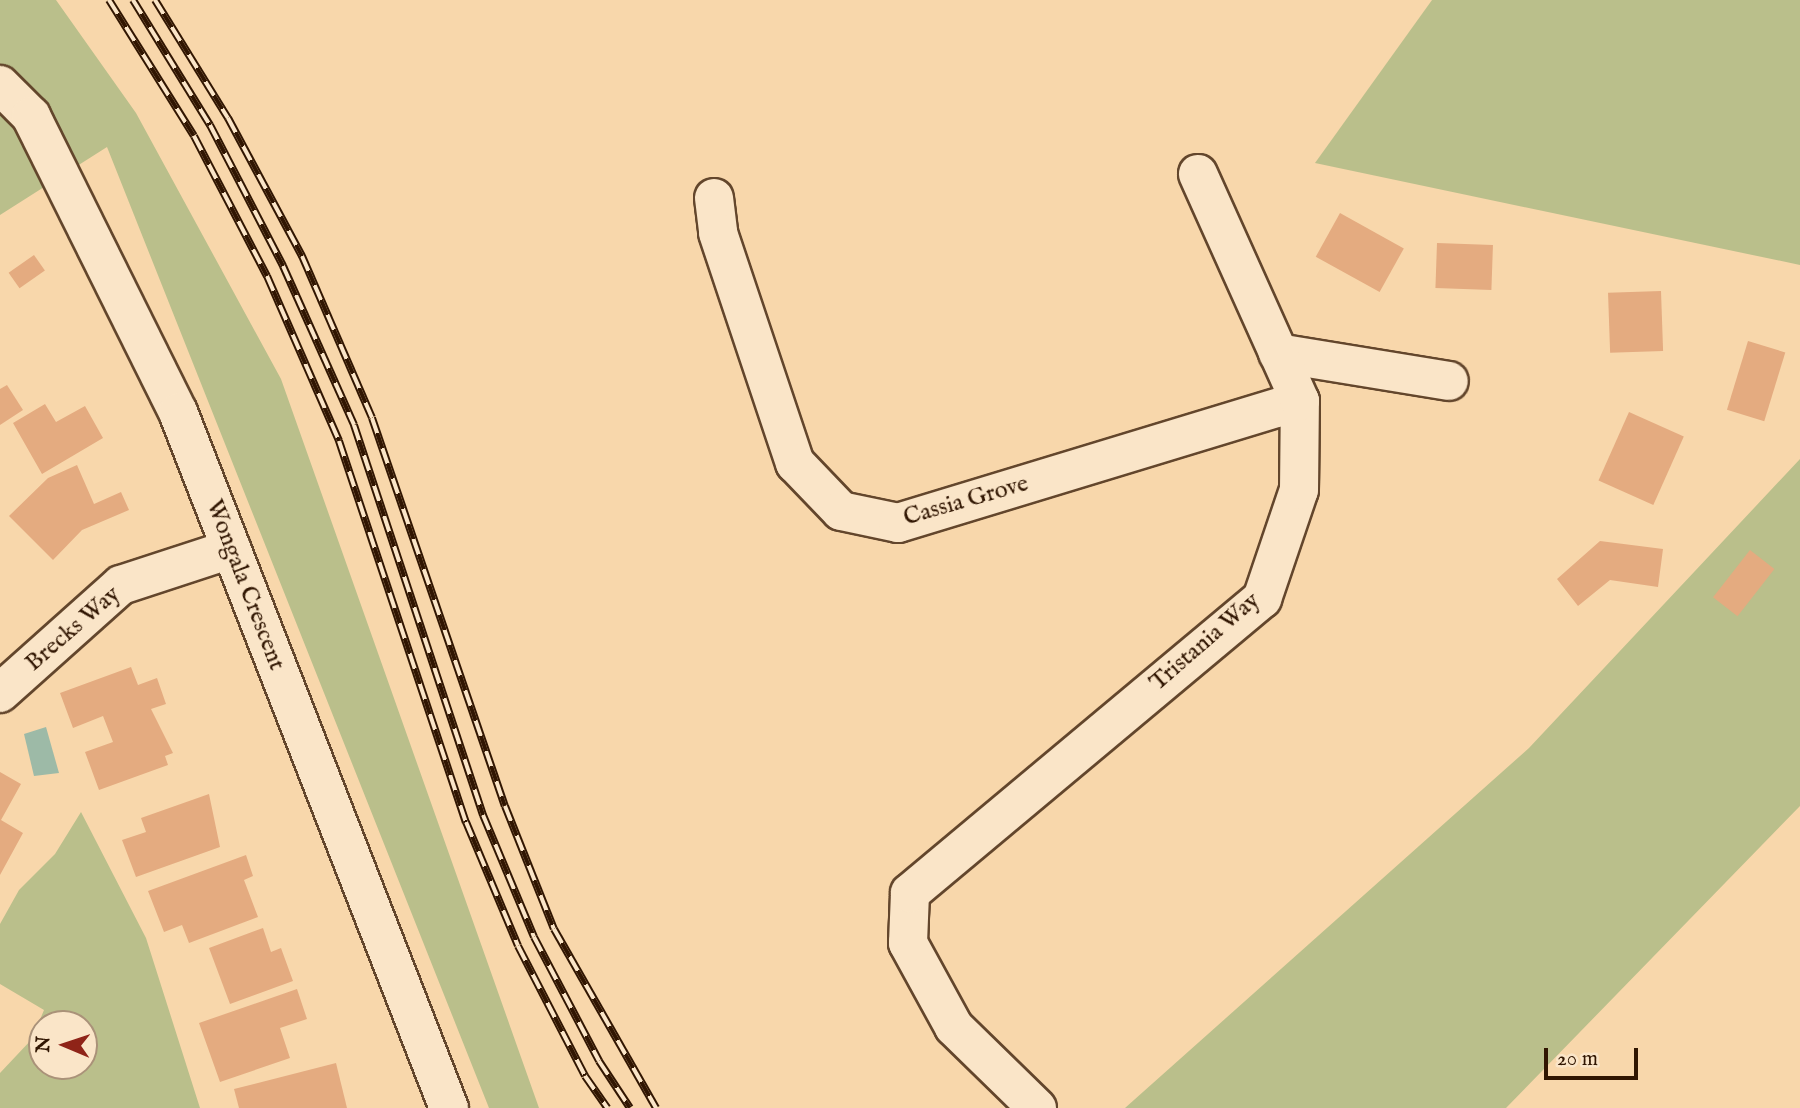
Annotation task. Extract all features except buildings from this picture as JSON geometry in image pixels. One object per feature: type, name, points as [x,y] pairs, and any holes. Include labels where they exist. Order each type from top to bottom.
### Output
[{"type":"street","name":"Wongala Crescent","points":[[0,85],[31,116],[166,387],[449,1108]]},
{"type":"street","name":"Tristania Way","points":[[1037,1108],[954,1027],[908,943],[910,893],[1262,599],[1298,490],[1300,401],[1198,174]]},
{"type":"street","name":"Cassia Grove","points":[[714,198],[718,233],[795,463],[841,511],[898,523],[1300,401]]},
{"type":"street","points":[[1278,353],[1449,381]]},
{"type":"street","name":"Brecks Way","points":[[0,693],[121,585],[231,549]]},
{"type":"green space","points":[[0,0],[56,0],[136,113],[281,379],[539,1108],[489,1108],[107,147],[0,215]]},
{"type":"green space","points":[[1432,0],[1800,0],[1800,265],[1315,163]]},
{"type":"green space","points":[[1800,459],[1800,806],[1506,1108],[1125,1108],[1529,748]]},
{"type":"green space","points":[[81,812],[146,938],[200,1108],[0,1108],[0,1073],[28,1043],[28,1080],[98,1080],[98,1010],[44,1010],[0,984],[0,924],[19,890],[55,854]]},
{"type":"shaded area","points":[[46,727],[59,773],[34,776],[24,734]]},
{"type":"railway","points":[[109,0],[194,136],[267,276],[339,441],[466,822],[518,946],[585,1076],[607,1108]]},
{"type":"railway","points":[[133,0],[210,125],[283,266],[354,425],[483,815],[534,937],[599,1061],[630,1108]]},
{"type":"railway","points":[[155,0],[228,118],[302,256],[372,418],[505,806],[554,929],[656,1108]]}]
